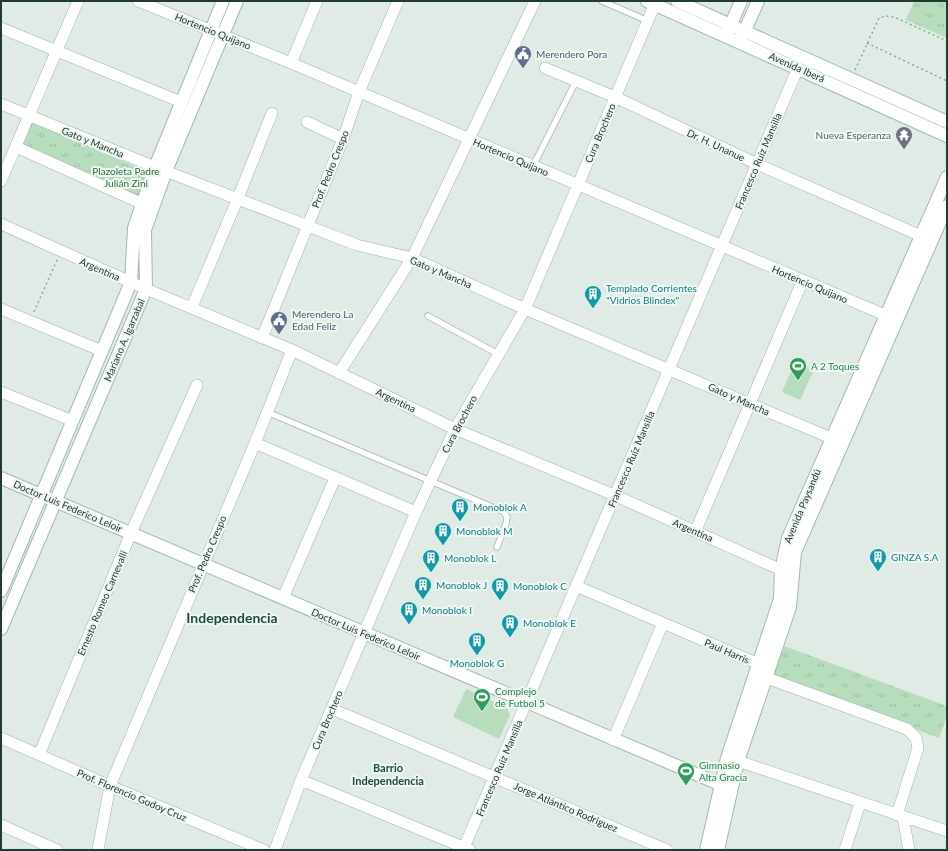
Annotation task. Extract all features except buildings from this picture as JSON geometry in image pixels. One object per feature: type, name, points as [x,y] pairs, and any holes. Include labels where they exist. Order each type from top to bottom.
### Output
[{"type":"main road","name":"Mariano A. Igarzabal","points":[[1,591],[5,569],[73,422],[131,282],[134,228],[155,167],[223,1]]},
{"type":"main road","name":"Mariano A. Igarzabal","points":[[1,629],[146,289],[145,230],[166,171],[237,1]]},
{"type":"main road","name":"Avenida Iberá","points":[[678,1],[947,122]]},
{"type":"main road","points":[[726,35],[741,1]]},
{"type":"main road","points":[[740,42],[758,1]]},
{"type":"main road","name":"Avenida Iberá","points":[[651,3],[726,35],[947,136]]},
{"type":"main road","name":"Avenida Paysandú","points":[[706,850],[725,787],[738,761],[790,607],[792,575],[798,546],[926,238],[947,177]]},
{"type":"main road","name":"Avenida Paysandú","points":[[718,850],[727,758],[780,599],[781,570],[788,538],[885,315],[926,238],[946,209]]},
{"type":"main road","name":"Doctor Luis Federico Leloir","points":[[1,478],[56,500],[725,787]]},
{"type":"street","points":[[1,181],[78,1]]},
{"type":"street","points":[[291,63],[317,1]]},
{"type":"street","name":"Prof. Pedro Crespo","points":[[262,338],[343,138],[359,92],[398,1]]},
{"type":"street","points":[[339,373],[412,258],[535,1]]},
{"type":"street","name":"Hortencio Quijano","points":[[143,2],[291,63],[469,140],[885,315]]},
{"type":"street","name":"Cura Brochero","points":[[275,850],[301,780],[416,512],[455,429],[525,309],[648,21],[651,3]]},
{"type":"street","points":[[1,28],[56,52],[181,102]]},
{"type":"street","name":"Dr. H. Unanue","points":[[545,68],[615,97],[757,164],[926,238]]},
{"type":"street","name":"Francesco Ruiz Mansilla","points":[[466,849],[614,495],[798,68]]},
{"type":"street","name":"Gato y Mancha","points":[[1,104],[155,167],[307,226],[357,244],[412,258],[525,309],[670,368],[751,405],[831,438]]},
{"type":"street","points":[[192,308],[272,113]]},
{"type":"street","points":[[307,122],[343,138]]},
{"type":"street","points":[[16,147],[143,204]]},
{"type":"street","name":"Argentina","points":[[1,224],[146,289],[292,350],[455,429],[696,530],[792,575]]},
{"type":"street","points":[[696,530],[751,405],[803,280]]},
{"type":"street","points":[[1,309],[102,351]]},
{"type":"street","name":"Prof. Pedro Crespo","points":[[98,850],[110,786],[268,412],[292,350]]},
{"type":"street","name":"Ernesto Romeo Carnevalli","points":[[39,755],[131,533],[197,385]]},
{"type":"street","points":[[1,392],[73,422]]},
{"type":"street","points":[[255,443],[416,512]]},
{"type":"street","points":[[283,598],[335,478]]},
{"type":"street","name":"Paul Harris","points":[[576,586],[759,664],[767,678]]},
{"type":"street","points":[[613,740],[663,623]]},
{"type":"street","points":[[767,678],[907,729],[916,738],[918,748],[900,816],[909,850]]},
{"type":"street","name":"Jorge Atlántico Rodriguez","points":[[332,709],[667,850]]},
{"type":"street","name":"Prof. Florencio Godoy Cruz","points":[[1,738],[110,786],[264,850]]},
{"type":"street","points":[[738,761],[947,831]]},
{"type":"street","points":[[301,780],[466,849]]},
{"type":"street","points":[[845,850],[860,803]]},
{"type":"street","points":[[1,825],[57,850]]},
{"type":"lane","points":[[602,1],[648,21]]},
{"type":"lane","points":[[533,166],[576,81]]},
{"type":"lane","points":[[428,316],[498,354]]},
{"type":"lane","points":[[268,412],[504,512],[507,517],[506,524],[496,546]]},
{"type":"path","points":[[852,79],[879,18],[886,16],[894,17],[947,41]]},
{"type":"path","points":[[867,44],[947,80]]},
{"type":"path","points":[[30,322],[61,251]]},
{"type":"green space","points":[[914,1],[947,1],[947,38],[906,20]]},
{"type":"green space","name":"Plazoleta Padre Julián Zini","points":[[32,122],[148,172],[139,196],[22,146]]},
{"type":"green space","name":"A 2 Toques","points":[[795,362],[814,370],[800,400],[782,392]]},
{"type":"green space","points":[[784,646],[947,706],[947,716],[939,738],[773,677]]},
{"type":"green space","name":"Complejo de Futbol 5","points":[[466,689],[507,708],[510,715],[499,739],[453,717]]},
{"type":"place","name":"Merendero Pora","points":[[523,69]]},
{"type":"place","name":"Nueva Esperanza","points":[[904,150]]},
{"type":"place","name":"Templado Corrientes \"Vidrios Blindex\"","points":[[593,309]]},
{"type":"place","name":"Merendero La Edad Feliz","points":[[279,335]]},
{"type":"place","name":"A 2 Toques","points":[[798,381]]},
{"type":"place","name":"Monoblok A","points":[[460,522]]},
{"type":"place","name":"Monoblok M","points":[[443,546]]},
{"type":"place","name":"GINZA S.A","points":[[878,572]]},
{"type":"place","name":"Monoblok L","points":[[431,573]]},
{"type":"place","name":"Monoblok J","points":[[423,600]]},
{"type":"place","name":"Monoblok C","points":[[500,601]]},
{"type":"place","name":"Monoblok I","points":[[409,625]]},
{"type":"place","name":"Monoblok E","points":[[510,638]]},
{"type":"place","name":"Monoblok G","points":[[477,656]]},
{"type":"place","name":"Complejo de Futbol 5","points":[[482,712]]},
{"type":"place","name":"Gimnasio Alta Gracia","points":[[686,786]]},
{"type":"district","name":"Independencia","points":[[232,617]]},
{"type":"district","name":"Barrio Independencia","points":[[388,773]]}]
